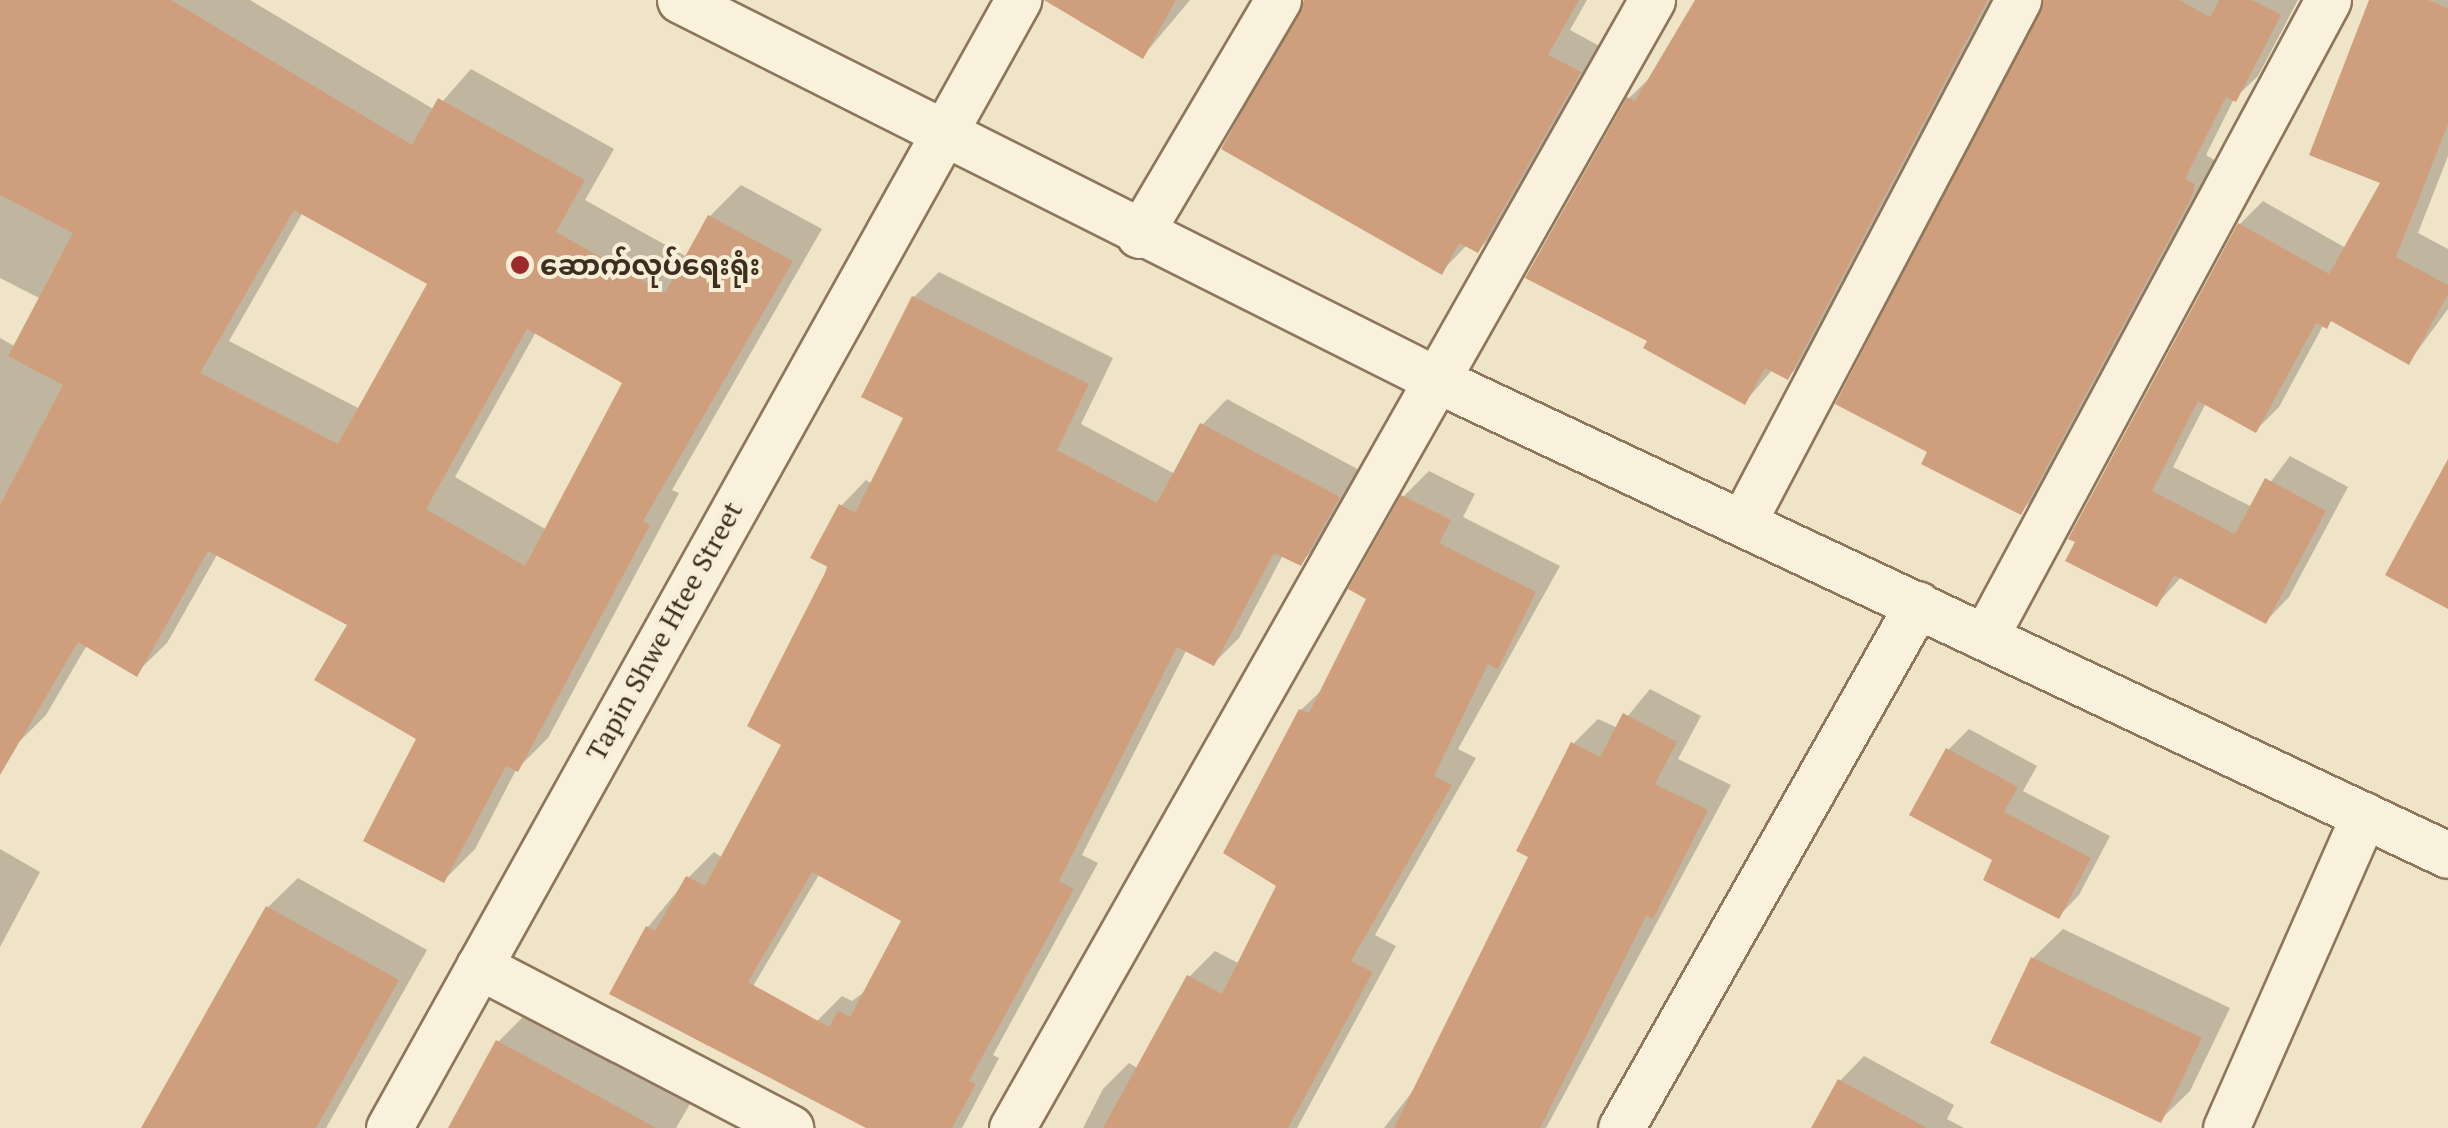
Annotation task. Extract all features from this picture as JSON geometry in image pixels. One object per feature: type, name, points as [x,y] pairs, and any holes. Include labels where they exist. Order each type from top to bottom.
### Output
[{"type":"street","points":[[680,0],[1139,235],[1433,378],[1744,520],[2448,855]]},
{"type":"street","name":"Tapin Shwe Htee Street","points":[[389,1128],[938,134],[1018,0]]},
{"type":"street","points":[[1139,235],[1278,0]]},
{"type":"street","points":[[1012,1128],[1433,378],[1652,0]]},
{"type":"street","points":[[1744,520],[2018,0]]},
{"type":"street","points":[[1986,635],[2328,0]]},
{"type":"street","points":[[1621,1128],[1918,604]]},
{"type":"street","points":[[2226,1128],[2364,816]]},
{"type":"street","points":[[480,966],[790,1128]]},
{"type":"building","points":[[0,0],[171,0],[412,145],[438,98],[585,180],[556,232],[665,293],[708,215],[793,261],[643,521],[650,525],[518,772],[506,766],[444,883],[363,841],[416,739],[314,680],[347,625],[208,551],[137,677],[78,642],[0,775],[0,505],[63,385],[8,356],[73,233],[0,195]],"holes":[[[294,210],[427,284],[338,444],[200,373]],[[527,329],[622,383],[525,566],[426,509]]]},
{"type":"building","points":[[1044,0],[1176,0],[1143,59]]},
{"type":"building","points":[[1304,0],[1579,0],[1548,55],[1581,72],[1478,253],[1459,243],[1442,275],[1221,149]]},
{"type":"building","points":[[1695,0],[1988,0],[1788,380],[1765,368],[1745,405],[1643,348],[1647,341],[1525,278],[1627,97],[1635,101]]},
{"type":"building","points":[[2044,0],[2179,0],[2210,17],[2219,0],[2252,0],[2281,15],[2236,102],[2226,97],[2185,179],[2195,184],[2192,197],[2021,515],[1921,464],[1927,452],[1835,404]]},
{"type":"building","points":[[2369,0],[2428,0],[2448,8],[2448,124],[2396,257],[2448,285],[2448,294],[2409,365],[2331,321],[2327,329],[2316,323],[2256,433],[2198,401],[2152,491],[2235,534],[2265,478],[2326,511],[2266,624],[2174,575],[2157,607],[2065,561],[2075,542],[2068,539],[2238,223],[2329,274],[2380,183],[2309,155]]},
{"type":"building","points":[[912,296],[1089,384],[1057,450],[1157,503],[1200,423],[1340,497],[1301,566],[1274,553],[1214,666],[1177,647],[1059,881],[1074,889],[969,1081],[976,1084],[952,1128],[866,1128],[609,994],[646,926],[655,931],[686,876],[705,886],[781,745],[747,726],[828,567],[810,558],[839,504],[855,513],[903,418],[861,397]],"holes":[[[812,872],[901,921],[850,1017],[838,1011],[829,1027],[748,982]]]},
{"type":"building","points":[[2448,459],[2448,609],[2385,575]]},
{"type":"building","points":[[1401,495],[1451,520],[1439,543],[1536,592],[1498,669],[1488,664],[1434,776],[1452,785],[1351,961],[1373,972],[1288,1128],[1103,1128],[1187,975],[1222,994],[1276,886],[1223,853],[1299,709],[1309,713],[1366,599],[1348,589]]},
{"type":"building","points":[[1623,713],[1677,742],[1655,784],[1708,810],[1653,919],[1646,916],[1540,1128],[1394,1128],[1528,857],[1516,851],[1571,742],[1600,757]]},
{"type":"building","points":[[1946,748],[2018,787],[2004,812],[2091,858],[2059,919],[1983,880],[1992,860],[1909,815]]},
{"type":"building","points":[[266,906],[399,980],[316,1128],[141,1128]]},
{"type":"building","points":[[2031,957],[2202,1038],[2161,1123],[1990,1043]]},
{"type":"building","points":[[496,1040],[656,1128],[448,1128]]},
{"type":"building","points":[[1838,1079],[1927,1128],[1811,1128]]},
{"type":"place","name":"ဆောက်လုပ်ရေးရုံး","points":[[520,265]]}]
